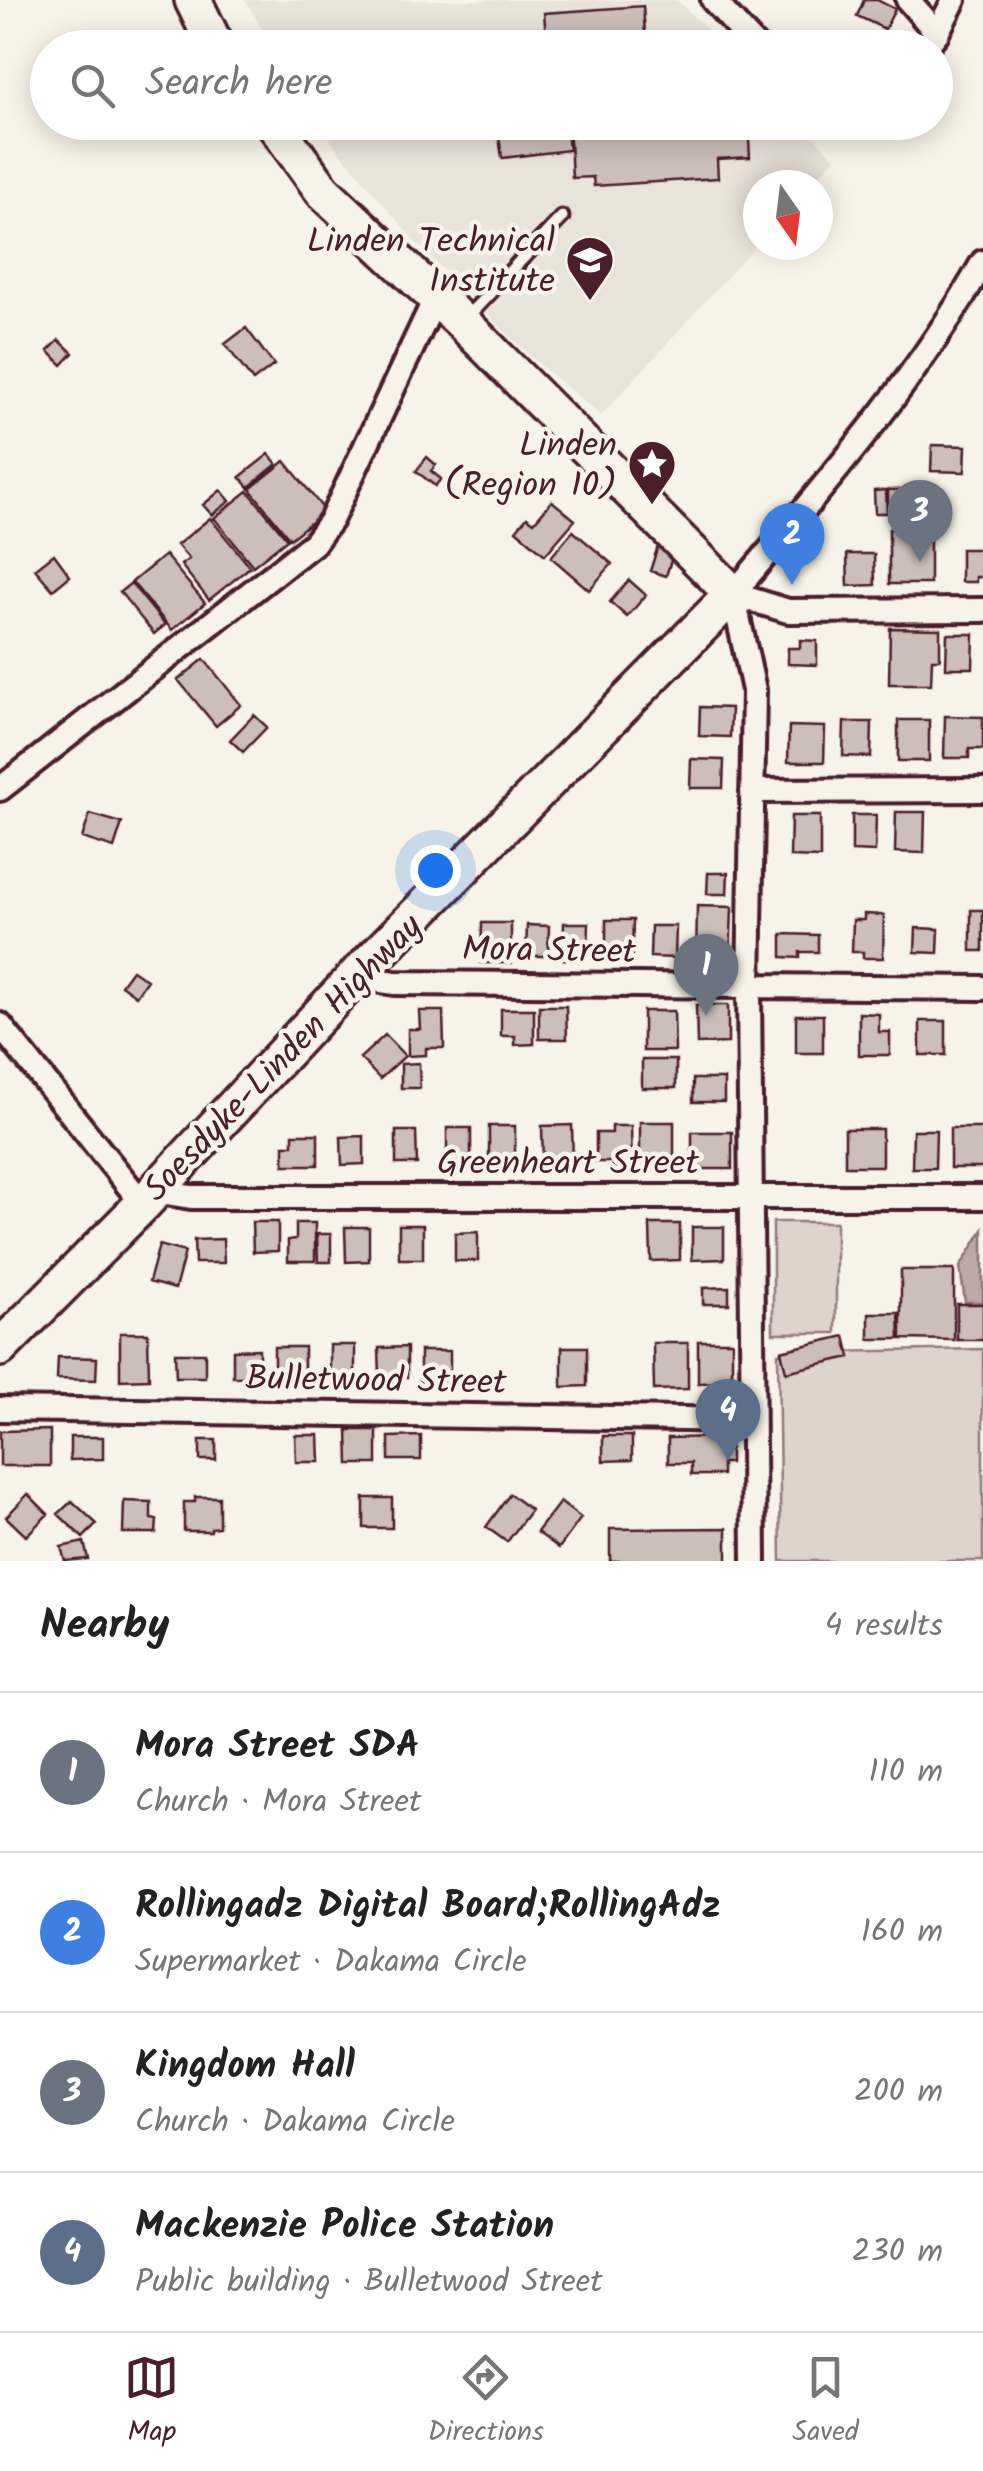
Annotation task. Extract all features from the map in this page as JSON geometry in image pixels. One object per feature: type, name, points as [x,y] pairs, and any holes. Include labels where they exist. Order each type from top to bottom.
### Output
[{"type":"main road","points":[[193,0],[209,30]]},
{"type":"main road","points":[[287,140],[324,191],[462,322],[733,594]]},
{"type":"main road","name":"Soesdyke-Linden Highway","points":[[0,1348],[355,977],[733,594]]},
{"type":"street","points":[[713,0],[740,30]]},
{"type":"street","points":[[908,0],[925,30]]},
{"type":"street","points":[[937,30],[954,0]]},
{"type":"street","points":[[733,594],[868,432],[983,262]]},
{"type":"street","points":[[0,788],[314,543],[331,520],[435,299]]},
{"type":"street","points":[[733,594],[788,610],[983,610]]},
{"type":"street","points":[[733,594],[754,690],[749,987],[754,1561]]},
{"type":"street","points":[[752,790],[983,790]]},
{"type":"street","name":"Mora Street","points":[[355,977],[395,983],[983,988]]},
{"type":"street","points":[[0,1025],[148,1197]]},
{"type":"street","name":"Greenheart Street","points":[[148,1197],[983,1197]]},
{"type":"street","name":"Bulletwood Street","points":[[0,1409],[751,1420]]},
{"type":"lane","points":[[462,322],[562,217]]},
{"type":"shaded area","points":[[245,0],[677,0],[708,30],[263,30]]},
{"type":"shaded area","name":"Linden Technical Institute","points":[[331,140],[817,140],[835,158],[824,170],[743,170],[743,260],[601,416],[533,359],[417,244]]},
{"type":"shaded area","points":[[773,1222],[836,1222],[836,1333],[773,1333]]},
{"type":"shaded area","points":[[983,1230],[983,1302],[965,1302],[960,1267]]},
{"type":"shaded area","points":[[983,1349],[983,1561],[781,1561],[778,1353]]},
{"type":"building","points":[[864,0],[877,0],[895,9],[885,29],[857,16]]},
{"type":"building","points":[[643,6],[645,30],[545,30],[544,13]]},
{"type":"building","points":[[500,140],[568,140],[569,150],[502,158]]},
{"type":"building","points":[[570,140],[749,140],[750,157],[717,159],[718,178],[594,186],[593,177],[572,178]]},
{"type":"building","points":[[246,328],[274,365],[253,381],[225,344]]},
{"type":"building","points":[[59,340],[73,353],[62,365],[48,351]]},
{"type":"building","points":[[932,445],[966,446],[965,472],[931,471]]},
{"type":"building","points":[[269,454],[277,464],[249,487],[240,477]]},
{"type":"building","points":[[427,457],[436,465],[431,471],[441,479],[435,486],[416,471]]},
{"type":"building","points":[[285,461],[325,511],[290,539],[250,489]]},
{"type":"building","points":[[932,489],[932,515],[888,519],[888,490]]},
{"type":"building","points":[[221,490],[230,501],[212,515],[203,505]]},
{"type":"building","points":[[886,490],[887,513],[875,513],[874,491]]},
{"type":"building","points":[[248,491],[287,539],[253,566],[214,518]]},
{"type":"building","points":[[552,501],[575,520],[545,555],[516,530],[527,517],[534,522]]},
{"type":"building","points":[[210,518],[250,567],[209,600],[181,565],[189,559],[177,545]]},
{"type":"building","points":[[889,529],[930,529],[930,584],[889,584]]},
{"type":"building","points":[[573,531],[612,564],[589,590],[551,557]]},
{"type":"building","points":[[658,546],[674,551],[666,576],[650,571]]},
{"type":"building","points":[[961,549],[983,549],[983,577],[976,577],[976,582],[961,582]]},
{"type":"building","points":[[54,554],[70,576],[53,590],[35,569]]},
{"type":"building","points":[[847,554],[874,554],[875,585],[848,586]]},
{"type":"building","points":[[165,555],[205,603],[172,630],[132,582]]},
{"type":"building","points":[[629,580],[646,595],[627,617],[610,602]]},
{"type":"building","points":[[131,583],[165,625],[154,634],[120,592]]},
{"type":"building","points":[[890,628],[940,629],[940,659],[932,659],[931,684],[889,684]]},
{"type":"building","points":[[947,634],[974,634],[973,668],[946,668]]},
{"type":"building","points":[[800,640],[817,641],[817,665],[788,664],[788,648],[800,648]]},
{"type":"building","points":[[204,659],[241,705],[216,726],[178,680]]},
{"type":"building","points":[[700,707],[731,708],[730,737],[699,736]]},
{"type":"building","points":[[254,715],[267,727],[243,752],[230,740]]},
{"type":"building","points":[[945,716],[983,717],[983,749],[969,749],[969,758],[944,758]]},
{"type":"building","points":[[898,720],[929,720],[929,761],[898,761]]},
{"type":"building","points":[[844,722],[872,722],[871,757],[843,756]]},
{"type":"building","points":[[789,726],[825,727],[824,762],[788,762]]},
{"type":"building","points":[[691,759],[724,760],[723,788],[690,788]]},
{"type":"building","points":[[896,812],[925,812],[924,853],[895,852]]},
{"type":"building","points":[[90,814],[122,823],[114,848],[82,838]]},
{"type":"building","points":[[852,815],[876,815],[875,852],[852,851]]},
{"type":"building","points":[[791,816],[820,816],[820,858],[790,857]]},
{"type":"building","points":[[708,873],[728,873],[727,894],[707,894]]},
{"type":"building","points":[[697,906],[732,907],[730,962],[696,962]]},
{"type":"building","points":[[971,910],[983,910],[983,951],[971,951]]},
{"type":"building","points":[[864,914],[884,915],[883,958],[863,958],[863,952],[852,952],[853,920],[864,920]]},
{"type":"building","points":[[606,920],[633,920],[632,955],[606,955]]},
{"type":"building","points":[[482,923],[511,923],[511,963],[481,963]]},
{"type":"building","points":[[564,923],[589,923],[588,954],[576,954],[576,960],[563,959]]},
{"type":"building","points":[[527,925],[549,926],[548,956],[526,956]]},
{"type":"building","points":[[651,926],[676,926],[675,958],[650,957]]},
{"type":"building","points":[[916,928],[939,929],[938,953],[915,952]]},
{"type":"building","points":[[782,934],[818,935],[818,952],[800,952],[800,958],[782,957]]},
{"type":"building","points":[[132,970],[147,980],[136,996],[121,985]]},
{"type":"building","points":[[696,1005],[728,1005],[728,1043],[697,1044]]},
{"type":"building","points":[[539,1006],[566,1006],[567,1039],[539,1039]]},
{"type":"building","points":[[501,1009],[534,1009],[534,1044],[515,1045],[515,1036],[501,1036]]},
{"type":"building","points":[[419,1011],[443,1011],[444,1048],[426,1048],[426,1055],[408,1056],[408,1029],[420,1029]]},
{"type":"building","points":[[643,1011],[674,1011],[675,1051],[643,1051]]},
{"type":"building","points":[[859,1013],[879,1014],[879,1032],[890,1032],[890,1055],[859,1055]]},
{"type":"building","points":[[796,1015],[823,1015],[823,1053],[796,1053]]},
{"type":"building","points":[[920,1021],[946,1021],[946,1055],[920,1055]]},
{"type":"building","points":[[385,1035],[405,1056],[380,1079],[360,1058]]},
{"type":"building","points":[[642,1060],[676,1060],[676,1088],[642,1088]]},
{"type":"building","points":[[419,1063],[420,1088],[401,1088],[401,1064]]},
{"type":"building","points":[[693,1079],[724,1079],[724,1102],[693,1102]]},
{"type":"building","points":[[640,1122],[674,1122],[674,1174],[664,1174],[664,1169],[640,1169]]},
{"type":"building","points":[[572,1125],[573,1165],[543,1165],[542,1126]]},
{"type":"building","points":[[489,1126],[515,1126],[515,1162],[489,1163]]},
{"type":"building","points":[[612,1126],[631,1126],[632,1169],[613,1169],[613,1162],[596,1162],[596,1133],[612,1133]]},
{"type":"building","points":[[447,1128],[471,1128],[471,1164],[447,1164]]},
{"type":"building","points":[[950,1128],[983,1128],[983,1168],[950,1168]]},
{"type":"building","points":[[845,1129],[882,1129],[882,1166],[845,1166]]},
{"type":"building","points":[[913,1130],[936,1130],[935,1168],[912,1168]]},
{"type":"building","points":[[396,1131],[416,1131],[417,1164],[396,1164]]},
{"type":"building","points":[[692,1132],[732,1132],[732,1169],[692,1169]]},
{"type":"building","points":[[293,1134],[318,1134],[318,1165],[284,1165],[284,1145],[293,1145]]},
{"type":"building","points":[[364,1136],[364,1164],[342,1165],[341,1137]]},
{"type":"building","points":[[252,1222],[278,1222],[278,1251],[253,1252]]},
{"type":"building","points":[[296,1223],[315,1223],[315,1261],[288,1261],[288,1240],[296,1239]]},
{"type":"building","points":[[650,1224],[680,1224],[680,1260],[651,1261]]},
{"type":"building","points":[[399,1225],[423,1225],[423,1259],[399,1259]]},
{"type":"building","points":[[345,1227],[369,1227],[369,1261],[346,1262]]},
{"type":"building","points":[[692,1227],[724,1227],[724,1259],[692,1260]]},
{"type":"building","points":[[478,1232],[478,1261],[455,1261],[455,1233]]},
{"type":"building","points":[[317,1234],[331,1234],[331,1262],[318,1262]]},
{"type":"building","points":[[223,1239],[224,1263],[195,1263],[194,1240]]},
{"type":"building","points":[[159,1245],[185,1252],[175,1289],[149,1282]]},
{"type":"building","points":[[901,1270],[954,1270],[954,1340],[901,1339]]},
{"type":"building","points":[[729,1287],[729,1304],[703,1304],[703,1288]]},
{"type":"building","points":[[957,1304],[983,1304],[983,1340],[957,1340]]},
{"type":"building","points":[[869,1313],[899,1313],[900,1339],[869,1339]]},
{"type":"building","points":[[120,1333],[148,1333],[149,1379],[120,1380]]},
{"type":"building","points":[[845,1336],[850,1357],[786,1372],[781,1351]]},
{"type":"building","points":[[698,1341],[732,1341],[732,1382],[698,1383]]},
{"type":"building","points":[[653,1343],[688,1343],[688,1389],[654,1390]]},
{"type":"building","points":[[330,1345],[355,1345],[355,1378],[330,1378]]},
{"type":"building","points":[[274,1347],[304,1347],[304,1381],[274,1376]]},
{"type":"building","points":[[407,1347],[407,1378],[380,1378],[379,1348]]},
{"type":"building","points":[[562,1347],[587,1347],[587,1386],[562,1387]]},
{"type":"building","points":[[259,1349],[259,1377],[233,1377],[233,1350]]},
{"type":"building","points":[[420,1351],[450,1351],[450,1383],[420,1383]]},
{"type":"building","points":[[175,1353],[205,1353],[205,1377],[176,1377]]},
{"type":"building","points":[[58,1357],[97,1358],[96,1380],[57,1379]]},
{"type":"building","points":[[50,1430],[50,1466],[0,1466],[0,1431]]},
{"type":"building","points":[[348,1430],[377,1430],[377,1464],[349,1464]]},
{"type":"building","points":[[295,1435],[319,1435],[320,1462],[296,1462]]},
{"type":"building","points":[[421,1436],[421,1460],[389,1460],[389,1437]]},
{"type":"building","points":[[603,1436],[632,1436],[632,1460],[603,1461]]},
{"type":"building","points":[[70,1437],[103,1437],[103,1459],[70,1460]]},
{"type":"building","points":[[730,1437],[730,1463],[722,1463],[722,1475],[691,1475],[691,1463],[668,1463],[668,1438]]},
{"type":"building","points":[[200,1440],[216,1440],[216,1460],[200,1460]]},
{"type":"building","points":[[28,1494],[48,1514],[26,1536],[6,1517]]},
{"type":"building","points":[[510,1494],[531,1510],[507,1542],[486,1527]]},
{"type":"building","points":[[195,1497],[219,1497],[219,1527],[211,1531],[184,1531],[184,1502],[195,1502]]},
{"type":"building","points":[[364,1498],[392,1498],[392,1528],[364,1528]]},
{"type":"building","points":[[72,1501],[97,1524],[83,1538],[58,1514]]},
{"type":"building","points":[[124,1501],[151,1502],[151,1519],[157,1520],[156,1533],[123,1533]]},
{"type":"building","points":[[560,1502],[581,1518],[559,1548],[537,1532]]},
{"type":"building","points":[[727,1528],[727,1561],[610,1561],[610,1529]]},
{"type":"building","points":[[84,1542],[88,1559],[65,1561],[61,1547]]},
{"type":"place","name":"Linden Technical Institute","points":[[590,302]]},
{"type":"place","name":"Linden (Region 10)","points":[[652,506]]},
{"type":"place","name":"Kingdom Hall","points":[[920,562]]},
{"type":"place","name":"Rollingadz Digital Board;RollingAdz","points":[[792,585]]},
{"type":"place","name":"Mora Street SDA","points":[[706,1016]]},
{"type":"place","name":"Mackenzie Police Station","points":[[728,1461]]}]
